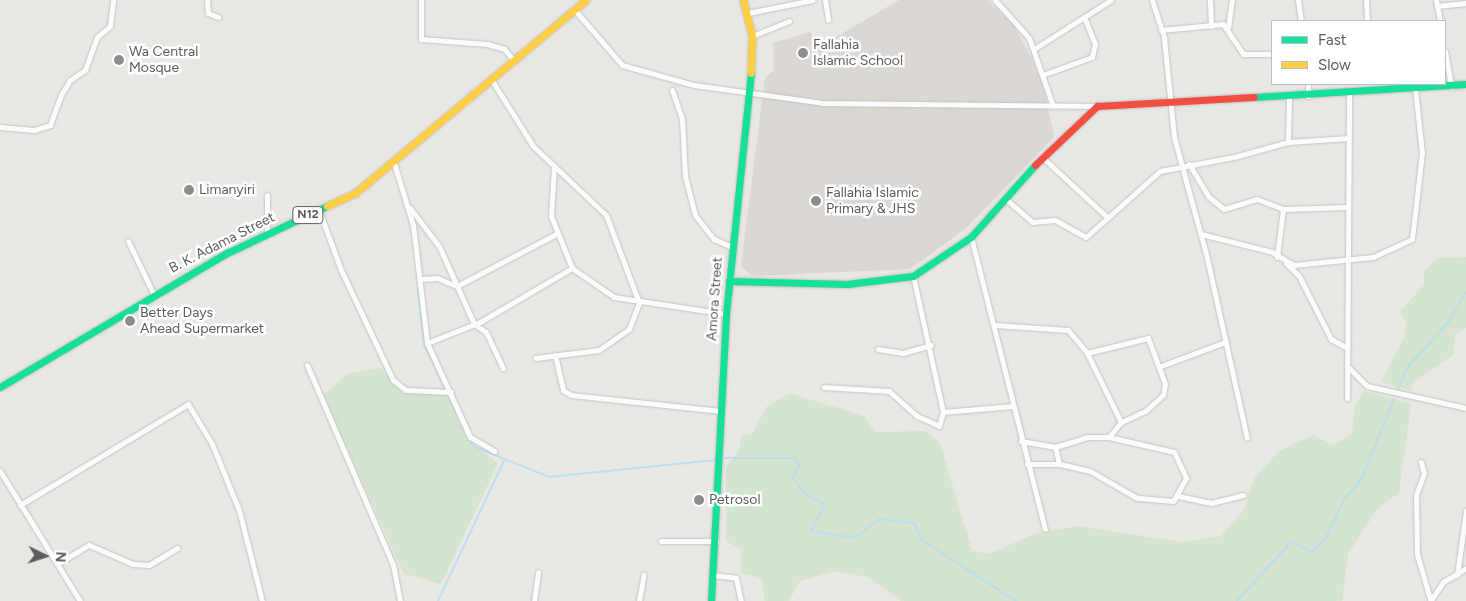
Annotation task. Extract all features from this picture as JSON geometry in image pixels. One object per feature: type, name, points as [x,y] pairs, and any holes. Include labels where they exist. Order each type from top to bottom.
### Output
[{"type":"main road","name":"B. K. Adama Street","points":[[0,387],[153,293],[267,233],[355,193],[394,163],[574,8],[586,0]]},
{"type":"main road","name":"Amora Street","points":[[711,601],[716,541],[726,314],[749,91],[752,36],[748,13],[743,0]]},
{"type":"main road","points":[[729,281],[803,285],[913,276],[971,237],[1007,200],[1042,157],[1097,106],[1349,94],[1466,84]]},
{"type":"street","points":[[0,127],[34,130],[50,125],[61,95],[70,80],[85,70],[97,37],[110,26],[113,0]]},
{"type":"street","points":[[207,0],[208,13],[218,17]]},
{"type":"street","points":[[421,0],[421,39],[487,44],[504,49],[514,60]]},
{"type":"street","points":[[748,13],[812,0]]},
{"type":"street","points":[[825,0],[828,20]]},
{"type":"street","points":[[996,0],[1018,22],[1034,48],[1054,106]]},
{"type":"street","points":[[1034,48],[1111,0]]},
{"type":"street","points":[[1152,0],[1161,30],[1169,102],[1182,166],[1201,234],[1248,438]]},
{"type":"street","points":[[1210,0],[1211,26]]},
{"type":"street","points":[[1232,0],[1228,28],[1243,54],[1271,54]]},
{"type":"street","points":[[1298,0],[1301,20]]},
{"type":"street","points":[[1366,0],[1367,20]]},
{"type":"street","points":[[1440,20],[1436,3],[1466,2]]},
{"type":"street","points":[[574,8],[622,65],[694,86],[749,91],[823,103],[1097,106]]},
{"type":"street","points":[[1044,74],[1092,57],[1095,44],[1084,17]]},
{"type":"street","points":[[752,36],[789,22]]},
{"type":"street","points":[[1161,30],[1211,26],[1228,28]]},
{"type":"street","points":[[1446,57],[1451,86]]},
{"type":"street","points":[[492,79],[533,146],[612,226],[639,303],[629,329],[599,350],[536,358]]},
{"type":"street","points":[[1308,85],[1308,96]]},
{"type":"street","points":[[1368,85],[1369,92]]},
{"type":"street","points":[[1286,263],[1347,261],[1373,257],[1414,236],[1422,153],[1415,89]]},
{"type":"street","points":[[672,90],[682,119],[685,176],[695,216],[714,239],[732,247]]},
{"type":"street","points":[[1347,398],[1349,94]]},
{"type":"street","points":[[1288,142],[1289,97]]},
{"type":"street","points":[[1007,200],[1032,222],[1055,220],[1080,237],[1090,235],[1107,217],[1160,171],[1288,142],[1349,138]]},
{"type":"street","points":[[1042,157],[1107,217]]},
{"type":"street","points":[[394,163],[408,206],[421,279],[427,343],[447,391],[470,437],[494,451]]},
{"type":"street","points":[[1189,164],[1209,197],[1224,209],[1257,199],[1284,208],[1348,207]]},
{"type":"street","points":[[554,167],[550,216],[572,268],[614,298],[726,314]]},
{"type":"street","points":[[267,195],[267,233]]},
{"type":"street","points":[[408,206],[439,246],[474,324],[486,332],[504,368]]},
{"type":"street","points":[[1277,257],[1284,208]]},
{"type":"street","points":[[319,210],[341,270],[393,380],[406,390],[447,391]]},
{"type":"street","points":[[421,279],[437,278],[457,286],[556,234]]},
{"type":"street","points":[[1201,234],[1277,257],[1286,263],[1299,276],[1331,339],[1347,348]]},
{"type":"street","points":[[971,237],[1027,464],[1045,528]]},
{"type":"street","points":[[128,241],[153,293]]},
{"type":"street","points":[[427,343],[474,324],[572,268]]},
{"type":"street","points":[[824,387],[889,391],[934,427],[941,423],[943,412],[931,344],[913,276]]},
{"type":"street","points":[[994,325],[1068,330],[1087,353],[1121,422]]},
{"type":"street","points":[[1087,353],[1148,338],[1166,384],[1163,395],[1145,411],[1121,422],[1109,437]]},
{"type":"street","points":[[1160,366],[1225,342]]},
{"type":"street","points":[[878,349],[903,353],[931,344]]},
{"type":"street","points":[[555,355],[563,390],[571,395],[721,411]]},
{"type":"street","points":[[307,365],[393,565],[400,601]]},
{"type":"street","points":[[1347,366],[1367,386],[1466,408]]},
{"type":"street","points":[[20,505],[188,404],[212,444],[239,510],[262,601]]},
{"type":"street","points":[[943,412],[1013,406]]},
{"type":"street","points":[[1021,440],[1055,447],[1087,437],[1109,437],[1174,452],[1186,472],[1178,496]]},
{"type":"street","points":[[1055,447],[1058,464]]},
{"type":"street","points":[[1421,462],[1424,473],[1416,495],[1417,554],[1430,600]]},
{"type":"street","points":[[1027,464],[1058,464],[1090,471],[1137,498],[1159,503],[1178,496],[1211,503],[1243,496]]},
{"type":"street","points":[[0,471],[80,601]]},
{"type":"street","points":[[1457,575],[1466,511]]},
{"type":"street","points":[[661,541],[716,541]]},
{"type":"street","points":[[57,564],[89,545],[133,564],[149,565],[176,548]]},
{"type":"street","points":[[1430,600],[1443,582],[1466,568]]},
{"type":"street","points":[[534,601],[538,572]]},
{"type":"street","points":[[639,601],[644,574]]},
{"type":"street","points":[[713,575],[736,578],[741,601]]},
{"type":"shaded area","points":[[899,0],[987,0],[1013,24],[1027,49],[1043,84],[1054,137],[965,229],[910,269],[752,276],[741,266],[765,78],[774,70],[773,43],[811,32],[816,49]]},
{"type":"green space","points":[[1466,257],[1466,328],[1455,334],[1453,355],[1414,382],[1411,391],[1381,382],[1405,336],[1406,322],[1400,311],[1424,285],[1424,271],[1437,258]]},
{"type":"green space","points":[[380,368],[403,393],[446,391],[468,440],[498,463],[441,584],[404,574],[323,395],[349,373]]},
{"type":"green space","points":[[1364,391],[1411,404],[1399,493],[1378,508],[1348,554],[1342,601],[901,601],[868,577],[835,571],[800,581],[789,601],[765,601],[762,578],[740,573],[742,550],[726,541],[726,467],[739,451],[741,436],[752,434],[766,407],[789,393],[864,416],[875,432],[925,431],[940,443],[972,550],[988,554],[1037,533],[1079,526],[1181,542],[1221,536],[1245,508],[1254,479],[1279,451],[1313,435],[1333,445],[1352,433],[1355,406]]},
{"type":"waterway","points":[[418,288],[424,344],[473,446],[549,477],[716,460]]},
{"type":"waterway","points":[[1397,390],[1407,368],[1447,324],[1466,292]]},
{"type":"waterway","points":[[1237,601],[1292,541],[1312,553],[1327,536],[1343,501],[1362,478],[1394,399]]},
{"type":"waterway","points":[[726,458],[794,458],[799,465],[793,478],[804,493],[825,504],[811,531],[855,538],[879,519],[914,523],[922,540],[1016,601]]},
{"type":"waterway","points":[[438,601],[504,461]]},
{"type":"traffic: fast","points":[[711,601],[726,314],[751,73]]},
{"type":"traffic: fast","points":[[1254,97],[1466,84]]},
{"type":"traffic: fast","points":[[729,281],[847,284],[913,276],[971,237],[1035,165]]},
{"type":"traffic: fast","points":[[0,387],[227,253],[327,206]]},
{"type":"traffic: slow","points":[[327,206],[355,193],[586,0]]},
{"type":"traffic: slow","points":[[743,0],[752,36],[751,73]]},
{"type":"traffic: jam","points":[[1035,165],[1097,106],[1254,97]]},
{"type":"place","name":"Fallahia Islamic School","points":[[803,53]]},
{"type":"place","name":"Wa Central Mosque","points":[[119,60]]},
{"type":"place","name":"Limanyiri","points":[[189,190]]},
{"type":"place","name":"Fallahia Islamic Primary & JHS","points":[[816,201]]},
{"type":"place","name":"Better Days Ahead Supermarket","points":[[130,321]]},
{"type":"place","name":"Petrosol","points":[[699,500]]}]
